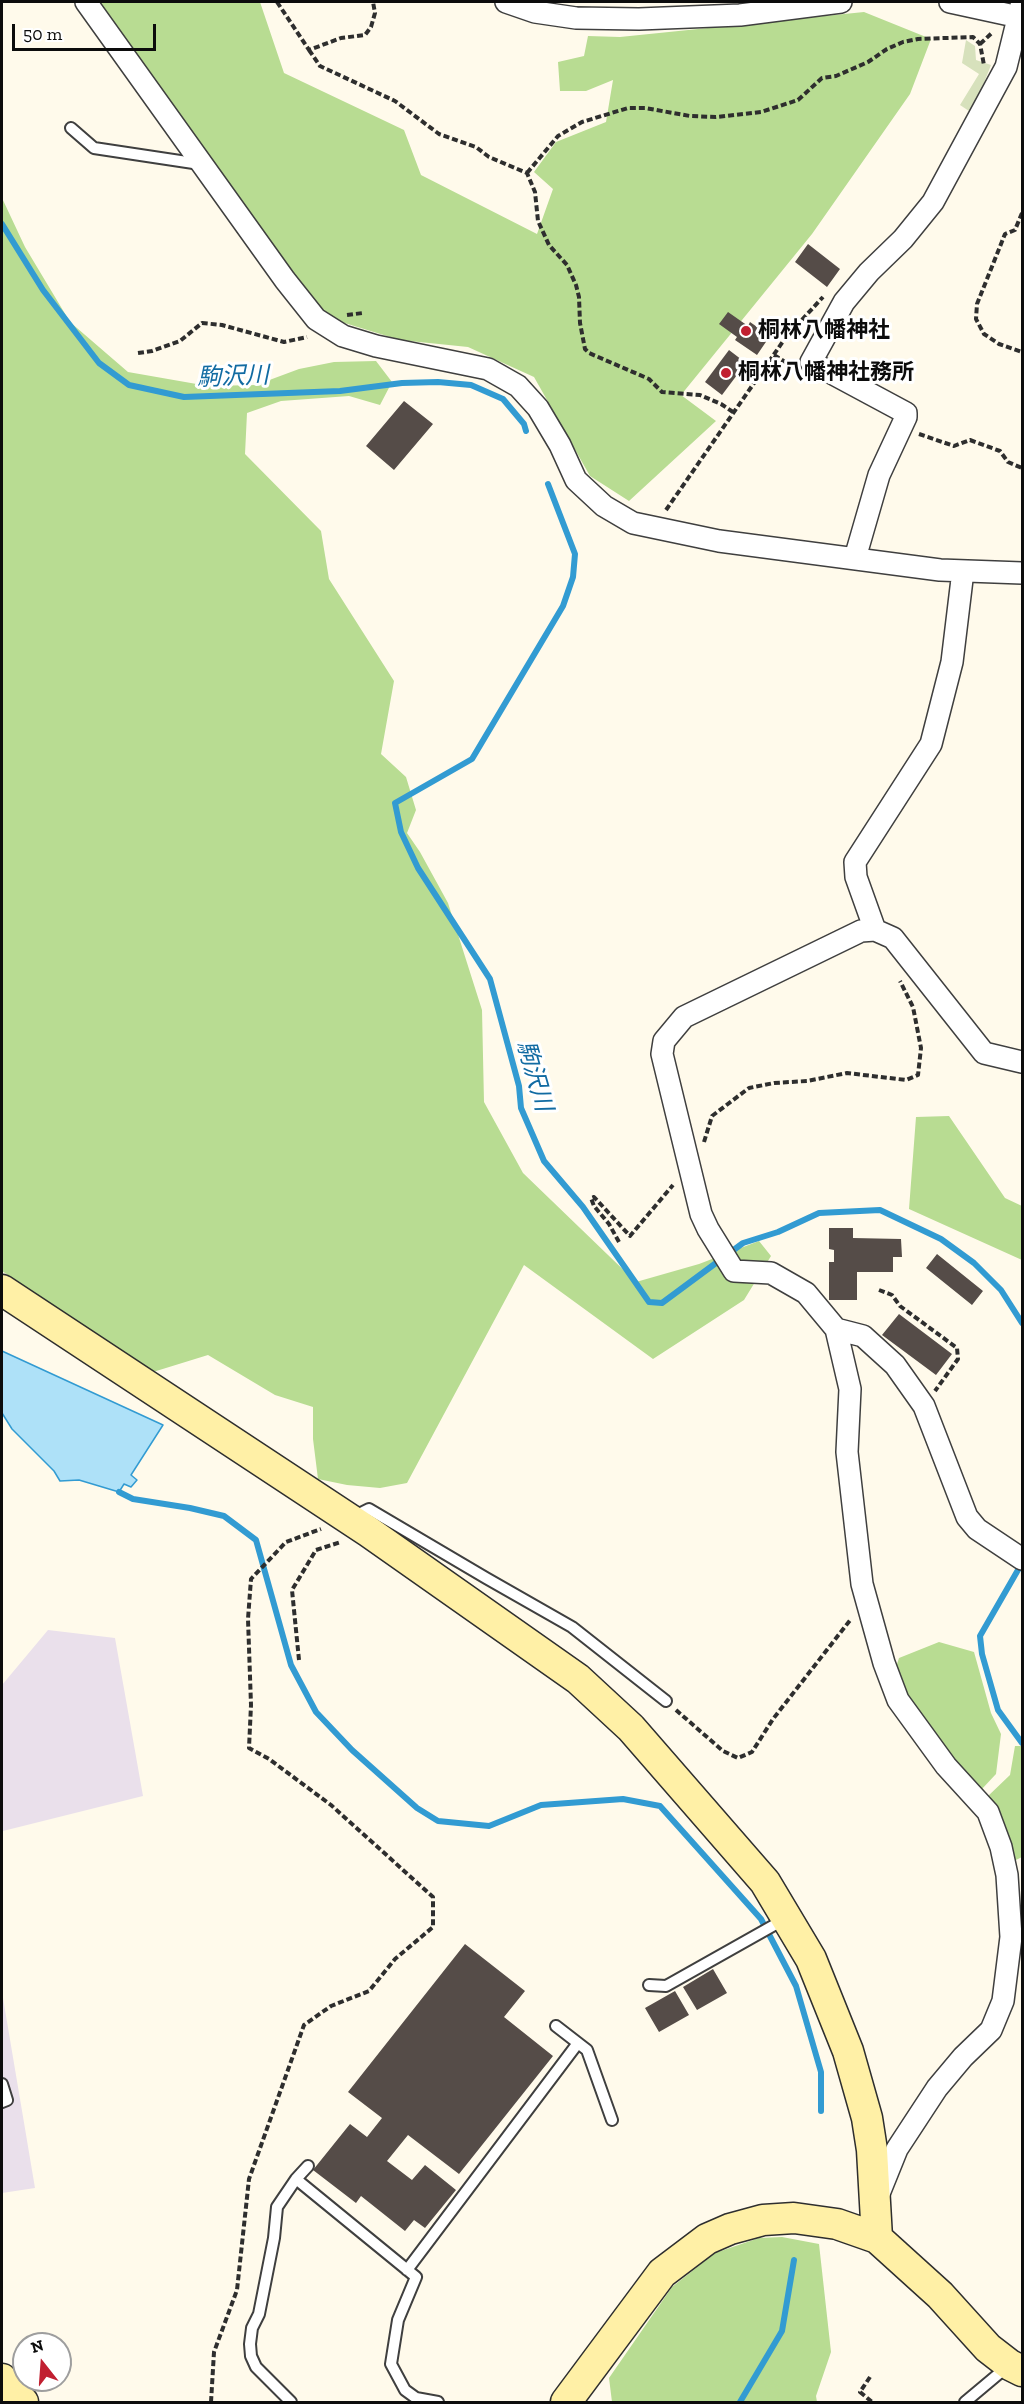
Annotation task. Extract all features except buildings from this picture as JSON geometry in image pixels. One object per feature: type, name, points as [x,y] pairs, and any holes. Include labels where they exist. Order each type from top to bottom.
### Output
[{"type":"street","points":[[86,2],[285,280],[316,319],[343,336],[376,346],[488,369],[518,386],[538,408],[560,445],[576,480],[604,506],[633,523],[719,541],[963,571],[1023,573]]},
{"type":"street","points":[[506,2],[535,12],[576,18],[639,19],[740,15],[841,2]]},
{"type":"street","points":[[855,558],[879,475],[902,428],[906,413],[811,362],[844,302],[869,272],[903,239],[933,202],[1006,67],[1021,9],[950,2]]},
{"type":"street","points":[[875,930],[856,877],[855,862],[931,744],[952,662],[963,571]]},
{"type":"street","points":[[876,2202],[897,2149],[937,2088],[963,2056],[991,2030],[1003,2001],[1011,1937],[1007,1875],[1001,1847],[988,1812],[946,1766],[898,1700],[884,1663],[866,1604],[847,1452],[850,1389],[837,1329],[806,1293],[771,1273],[734,1271],[708,1229],[701,1214],[663,1054],[664,1041],[684,1017],[861,931],[875,930],[893,938],[984,1053],[1023,1062]]},
{"type":"street","points":[[2,1290],[358,1526],[578,1679],[632,1728],[765,1882],[783,1920],[811,1959],[848,2051],[867,2118],[878,2238]]},
{"type":"street","points":[[837,1329],[862,1336],[895,1365],[924,1406],[967,1517],[977,1529],[1020,1557]]},
{"type":"street","points":[[566,2403],[662,2273],[706,2239],[730,2229],[763,2220],[794,2218],[837,2224],[878,2238],[940,2295],[988,2348],[1016,2368]]},
{"type":"street","points":[[2,2379],[23,2403]]},
{"type":"lane","points":[[71,128],[94,148],[203,164]]},
{"type":"lane","points":[[358,1526],[369,1509],[572,1627],[666,1701]]},
{"type":"lane","points":[[650,1985],[666,1986],[783,1920]]},
{"type":"lane","points":[[556,2026],[587,2050],[612,2120]]},
{"type":"lane","points":[[407,2270],[578,2043]]},
{"type":"lane","points":[[2,2084],[7,2100],[2,2102]]},
{"type":"lane","points":[[291,2403],[256,2367],[251,2356],[250,2344],[252,2328],[259,2314],[274,2238],[277,2207],[308,2166]]},
{"type":"lane","points":[[296,2179],[416,2277],[398,2319],[391,2364],[405,2390],[416,2398],[438,2403]]},
{"type":"lane","points":[[965,2403],[1016,2368]]},
{"type":"path","points":[[277,2],[320,66],[395,101],[439,134],[476,147],[489,158],[527,173],[535,192],[538,221],[545,238],[567,266],[576,285],[585,349],[649,379],[662,392],[700,395],[722,404],[733,412]]},
{"type":"path","points":[[309,50],[341,38],[364,35],[371,27],[375,13],[374,2]]},
{"type":"path","points":[[527,173],[558,136],[582,122],[628,108],[645,108],[690,117],[716,117],[761,112],[798,100],[822,78],[836,76],[868,62],[903,42],[918,39],[973,37],[980,44],[984,65]]},
{"type":"path","points":[[1023,213],[1015,230],[1005,234],[977,304],[976,319],[984,334],[999,344],[1023,352]]},
{"type":"path","points":[[138,353],[152,351],[180,341],[202,323],[222,325],[284,342],[308,336],[325,324]]},
{"type":"path","points":[[660,528],[664,513],[675,495],[786,338]]},
{"type":"path","points":[[774,355],[783,361]]},
{"type":"path","points":[[902,428],[954,446],[969,440],[1000,451],[1008,462],[1023,468]]},
{"type":"path","points":[[703,1146],[712,1116],[749,1088],[774,1083],[807,1081],[846,1073],[906,1080],[918,1074],[921,1048],[913,1007],[899,978]]},
{"type":"path","points":[[619,1242],[591,1198],[594,1197],[630,1236],[680,1177]]},
{"type":"path","points":[[879,1290],[892,1295],[900,1306],[957,1348],[958,1359],[924,1406]]},
{"type":"path","points":[[210,2403],[214,2352],[237,2290],[249,2179],[304,2025],[331,2006],[369,1991],[395,1959],[433,1927],[433,1897],[331,1805],[269,1759],[249,1748],[251,1705],[248,1619],[251,1579],[286,1542],[358,1526]]},
{"type":"path","points":[[299,1660],[292,1590],[316,1550],[358,1526]]},
{"type":"path","points":[[666,1701],[723,1751],[738,1758],[752,1752],[773,1719],[824,1653],[866,1604]]},
{"type":"path","points":[[870,2377],[860,2392],[872,2403]]},
{"type":"shaded area","points":[[48,1630],[115,1638],[143,1796],[3,1831],[2,1852],[2,1685]]},
{"type":"shaded area","points":[[2,1992],[35,2188],[2,2193]]},
{"type":"green space","points":[[99,2],[260,2],[284,73],[404,130],[421,175],[537,234],[553,189],[534,172],[556,142],[606,122],[613,80],[586,91],[560,91],[558,62],[584,56],[588,36],[620,37],[864,12],[931,39],[910,94],[812,234],[681,395],[716,421],[629,501],[590,476],[534,377],[468,347],[400,340],[325,317],[123,40]]},
{"type":"green space","points":[[966,40],[975,46],[976,60],[991,65],[972,113],[960,105],[979,74],[962,63]]},
{"type":"green space","points":[[2,198],[25,247],[70,322],[128,372],[208,386],[256,385],[299,369],[334,362],[376,361],[392,382],[380,405],[349,396],[281,401],[247,413],[245,454],[321,531],[329,579],[394,681],[381,754],[406,777],[416,810],[407,833],[448,903],[482,1010],[484,1102],[523,1173],[636,1282],[699,1264],[759,1241],[771,1256],[744,1300],[653,1359],[524,1265],[407,1483],[380,1488],[318,1479],[313,1439],[313,1407],[275,1395],[208,1355],[153,1372],[2,1271]]},
{"type":"green space","points":[[949,1116],[1005,1198],[1022,1206],[1022,1260],[909,1209],[916,1117]]},
{"type":"green space","points":[[939,1642],[974,1652],[991,1713],[1001,1734],[996,1774],[981,1790],[919,1725],[894,1673],[899,1658]]},
{"type":"green space","points":[[1015,1746],[1022,1746],[1022,1857],[1014,1861],[987,1797],[1010,1775]]},
{"type":"green space","points":[[782,2237],[819,2244],[831,2352],[816,2396],[817,2402],[612,2402],[609,2378],[672,2287],[715,2253],[759,2238]]},
{"type":"water","points":[[2,1351],[163,1425],[131,1475],[137,1480],[131,1487],[124,1484],[119,1492],[79,1480],[60,1481],[54,1471],[12,1429],[2,1413]]},
{"type":"waterway","name":"駒沢川","points":[[2,224],[43,290],[99,363],[129,385],[184,397],[340,391],[402,383],[438,382],[471,385],[503,399],[524,424],[526,431]]},
{"type":"waterway","name":"駒沢川","points":[[548,484],[575,554],[573,577],[563,606],[472,759],[395,803],[401,832],[418,868],[490,979],[519,1086],[521,1108],[544,1161],[583,1207],[649,1302],[662,1303],[743,1243],[778,1232],[819,1213],[880,1210],[941,1239],[974,1263],[1001,1290],[1022,1323]]},
{"type":"waterway","points":[[119,1492],[133,1499],[224,1516],[256,1540],[291,1665],[316,1712],[352,1750],[417,1808],[438,1821],[489,1826],[541,1805],[623,1799],[660,1806],[761,1919],[796,1986],[821,2072],[821,2111]]},
{"type":"waterway","name":"駒沢川","points":[[1022,1563],[980,1636],[982,1654],[998,1710],[1022,1743]]},
{"type":"waterway","points":[[740,2402],[782,2331],[794,2260]]},
{"type":"place","name":"桐林八幡神社","points":[[746,331]]},
{"type":"place","name":"桐林八幡神社務所","points":[[726,373]]}]
